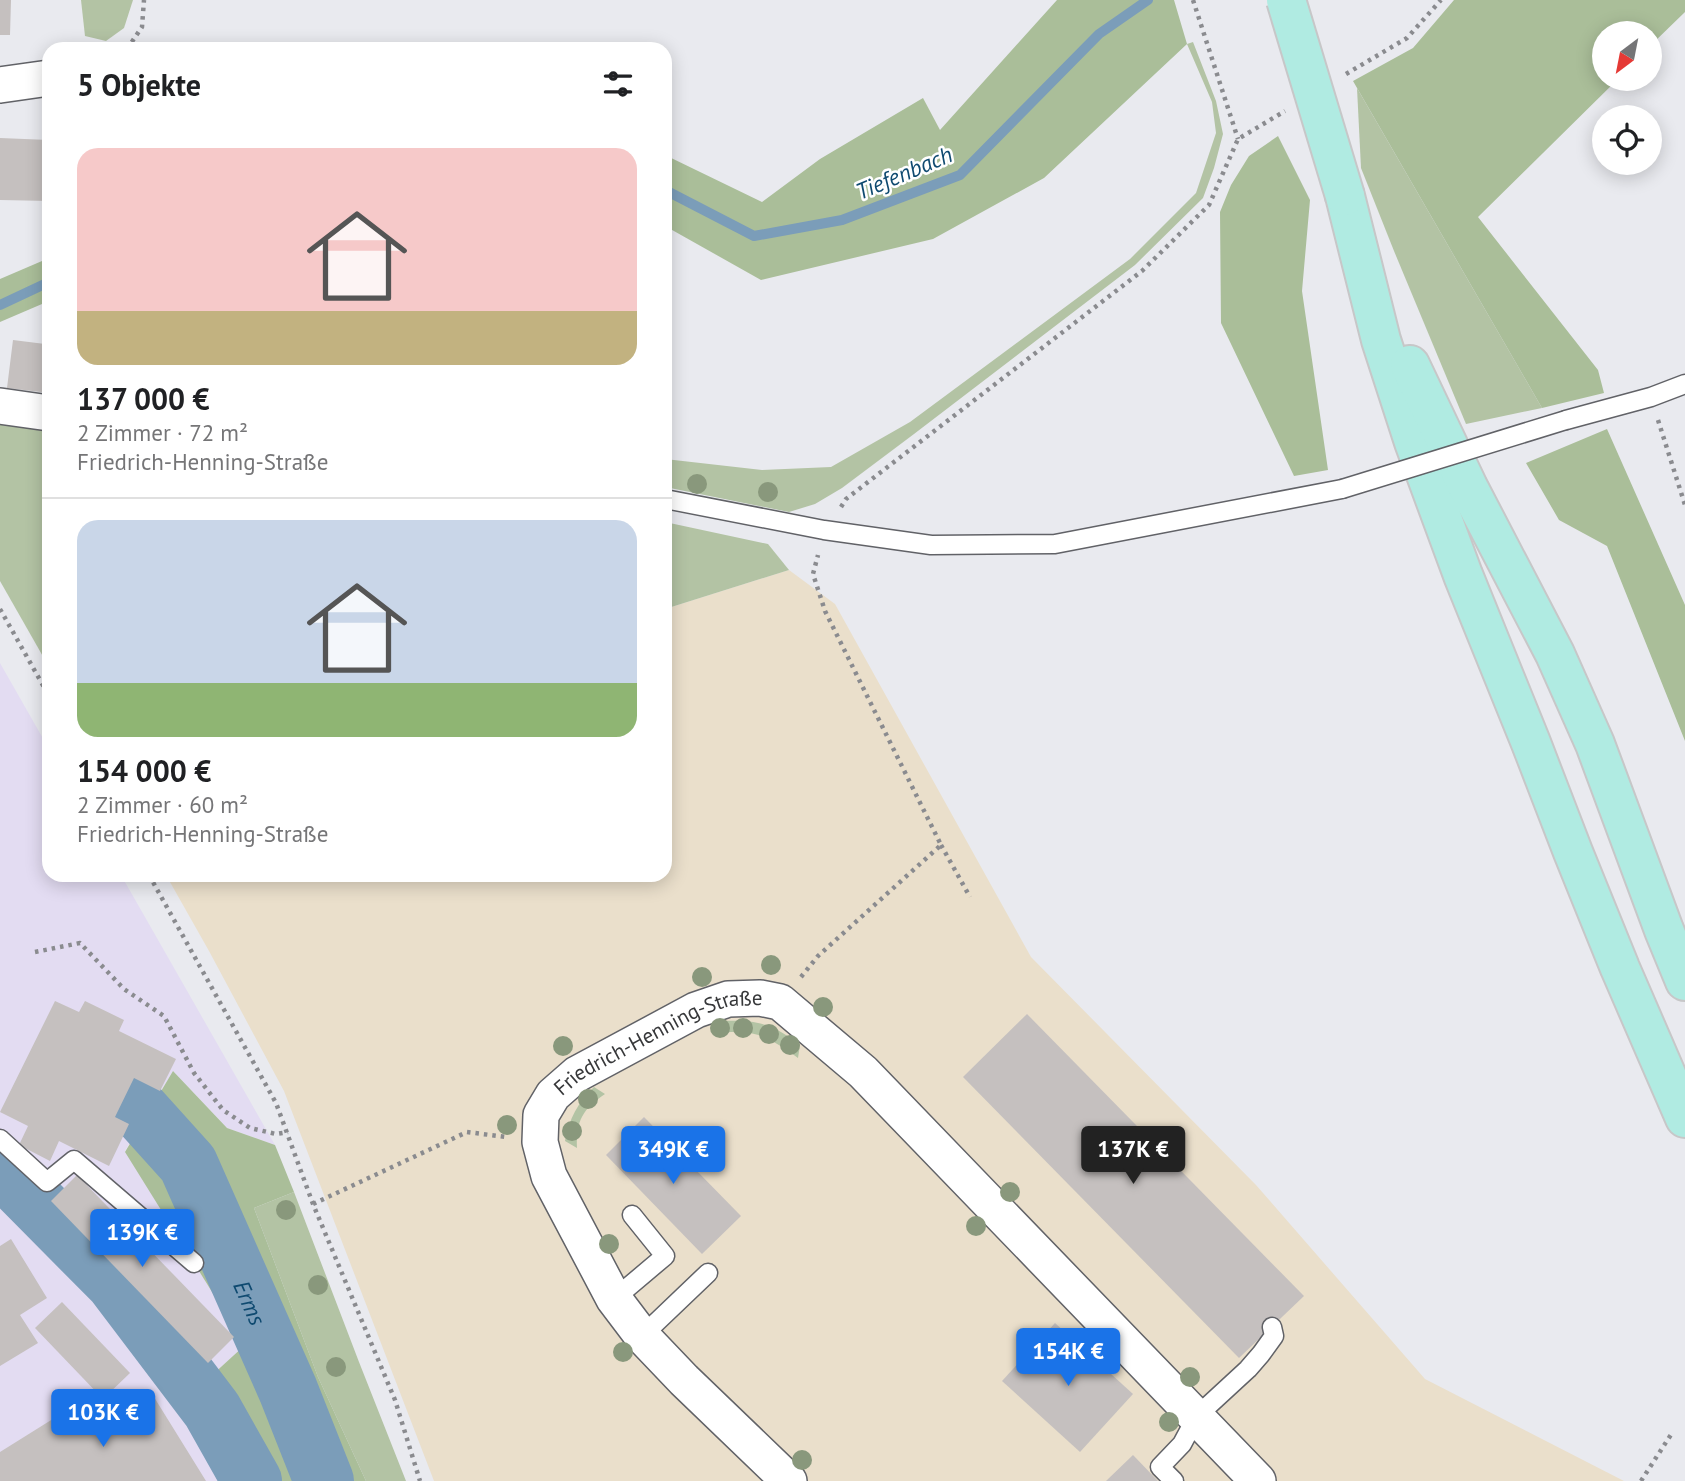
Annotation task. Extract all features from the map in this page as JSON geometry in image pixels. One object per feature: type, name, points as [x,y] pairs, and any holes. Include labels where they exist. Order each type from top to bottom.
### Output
[{"type":"main road","points":[[1286,0],[1345,196],[1381,340],[1414,442],[1463,575],[1620,968],[1685,1118]]},
{"type":"main road","points":[[1362,265],[1468,487],[1555,654],[1595,744],[1685,981]]},
{"type":"street","points":[[0,85],[42,79]]},
{"type":"street","points":[[0,406],[42,413]]},
{"type":"street","name":"Friedrich-Henning-Straße","points":[[789,1481],[642,1336],[614,1299],[549,1176],[540,1142],[541,1115],[553,1095],[577,1074],[696,1010],[728,999],[760,998],[780,1002],[863,1072],[1197,1416],[1254,1480]]},
{"type":"lane","points":[[672,500],[824,530],[931,545],[1055,544],[1342,489],[1566,420],[1651,397],[1685,384]]},
{"type":"lane","points":[[0,1139],[47,1182],[74,1160],[194,1263]]},
{"type":"lane","points":[[614,1299],[665,1256],[632,1215]]},
{"type":"lane","points":[[642,1336],[708,1273]]},
{"type":"lane","points":[[1174,1481],[1160,1466],[1182,1444],[1197,1416],[1248,1370],[1261,1354],[1273,1336],[1272,1327]]},
{"type":"path","points":[[132,42],[142,27],[144,0]]},
{"type":"path","points":[[970,897],[941,845],[825,611],[813,574],[824,530],[846,499],[1142,271],[1209,205],[1238,139],[1193,0]]},
{"type":"path","points":[[1651,397],[1685,505]]},
{"type":"path","points":[[0,609],[42,684]]},
{"type":"path","points":[[780,1002],[818,956],[941,845]]},
{"type":"path","points":[[153,882],[276,1103],[313,1204],[395,1400],[420,1481]]},
{"type":"path","points":[[35,952],[80,943],[124,989],[164,1016],[194,1073],[223,1110],[250,1128],[276,1134],[288,1132]]},
{"type":"path","points":[[313,1204],[467,1132],[491,1135]]},
{"type":"path","points":[[1641,1481],[1672,1433]]},
{"type":"shaded area","points":[[789,570],[835,604],[1031,957],[1256,1185],[1425,1379],[1624,1481],[434,1481],[284,1091],[170,882],[672,882],[672,607]]},
{"type":"shaded area","points":[[0,663],[42,737],[42,882],[125,882],[275,1145],[227,1128],[173,1071],[125,1151],[245,1345],[186,1399],[229,1481],[0,1481]]},
{"type":"green space","points":[[81,0],[133,0],[124,28],[106,41],[85,36]]},
{"type":"green space","points":[[1057,0],[1174,0],[1187,44],[1044,178],[933,239],[761,280],[672,230],[672,158],[762,202],[820,159],[923,98],[940,130]]},
{"type":"green space","points":[[1454,0],[1685,0],[1685,12],[1662,34],[1662,21],[1592,21],[1592,91],[1606,91],[1478,217],[1598,370],[1604,393],[1542,408],[1353,81],[1413,48]]},
{"type":"green space","points":[[1193,42],[1216,101],[1223,134],[1203,198],[1135,265],[842,488],[815,504],[789,512],[672,488],[672,460],[762,470],[831,467],[910,422],[1130,259],[1196,193],[1216,133],[1212,102],[1187,44]]},
{"type":"green space","points":[[1357,88],[1542,408],[1466,424],[1361,168]]},
{"type":"green space","points":[[1278,136],[1310,200],[1302,291],[1328,470],[1294,476],[1221,323],[1220,212],[1231,185],[1249,156]]},
{"type":"green space","points":[[42,261],[42,304],[0,322],[0,279]]},
{"type":"green space","points":[[0,419],[42,424],[42,655],[0,581]]},
{"type":"green space","points":[[1607,429],[1685,605],[1685,741],[1607,546],[1559,520],[1526,463]]},
{"type":"green space","points":[[672,523],[768,544],[789,570],[672,607]]},
{"type":"green space","points":[[755,1022],[772,1027],[800,1045],[798,1058],[759,1035],[739,1032],[714,1034],[714,1023]]},
{"type":"green space","points":[[173,1071],[227,1128],[275,1145],[294,1192],[254,1208],[318,1377],[366,1481],[229,1481],[186,1399],[245,1345],[125,1152]]},
{"type":"green space","points":[[594,1087],[605,1094],[582,1116],[577,1148],[565,1141],[567,1133],[579,1105]]},
{"type":"green space","points":[[294,1192],[406,1481],[366,1481],[318,1377],[254,1208]]},
{"type":"building","points":[[0,0],[11,0],[10,35],[0,35]]},
{"type":"building","points":[[0,138],[42,140],[42,201],[0,200]]},
{"type":"building","points":[[13,340],[42,344],[42,392],[7,388]]},
{"type":"building","points":[[55,1001],[79,1012],[85,1001],[124,1020],[119,1031],[176,1059],[160,1091],[134,1078],[115,1117],[129,1124],[109,1166],[59,1141],[50,1161],[19,1145],[28,1126],[0,1112]]},
{"type":"building","points":[[1027,1014],[1304,1296],[1239,1358],[963,1077]]},
{"type":"building","points":[[644,1117],[741,1216],[702,1254],[606,1155]]},
{"type":"building","points":[[77,1175],[234,1337],[208,1363],[51,1201]]},
{"type":"building","points":[[11,1239],[47,1298],[20,1315],[38,1343],[0,1366],[0,1246]]},
{"type":"building","points":[[62,1302],[130,1373],[103,1399],[35,1328]]},
{"type":"building","points":[[1055,1323],[1133,1394],[1080,1452],[1002,1381]]},
{"type":"building","points":[[149,1389],[206,1481],[0,1481],[0,1452],[72,1407],[86,1428]]},
{"type":"building","points":[[1133,1455],[1158,1481],[1106,1481]]},
{"type":"waterway","name":"Tiefenbach","points":[[672,194],[754,236],[842,220],[960,175],[1099,34],[1148,0]]},
{"type":"waterway","name":"Tiefenbach","points":[[0,305],[42,285]]},
{"type":"waterway","name":"Erms","points":[[133,1103],[188,1164],[288,1390],[324,1481]]},
{"type":"waterway","name":"Erms","points":[[0,1166],[115,1282],[212,1410],[252,1481]]}]
